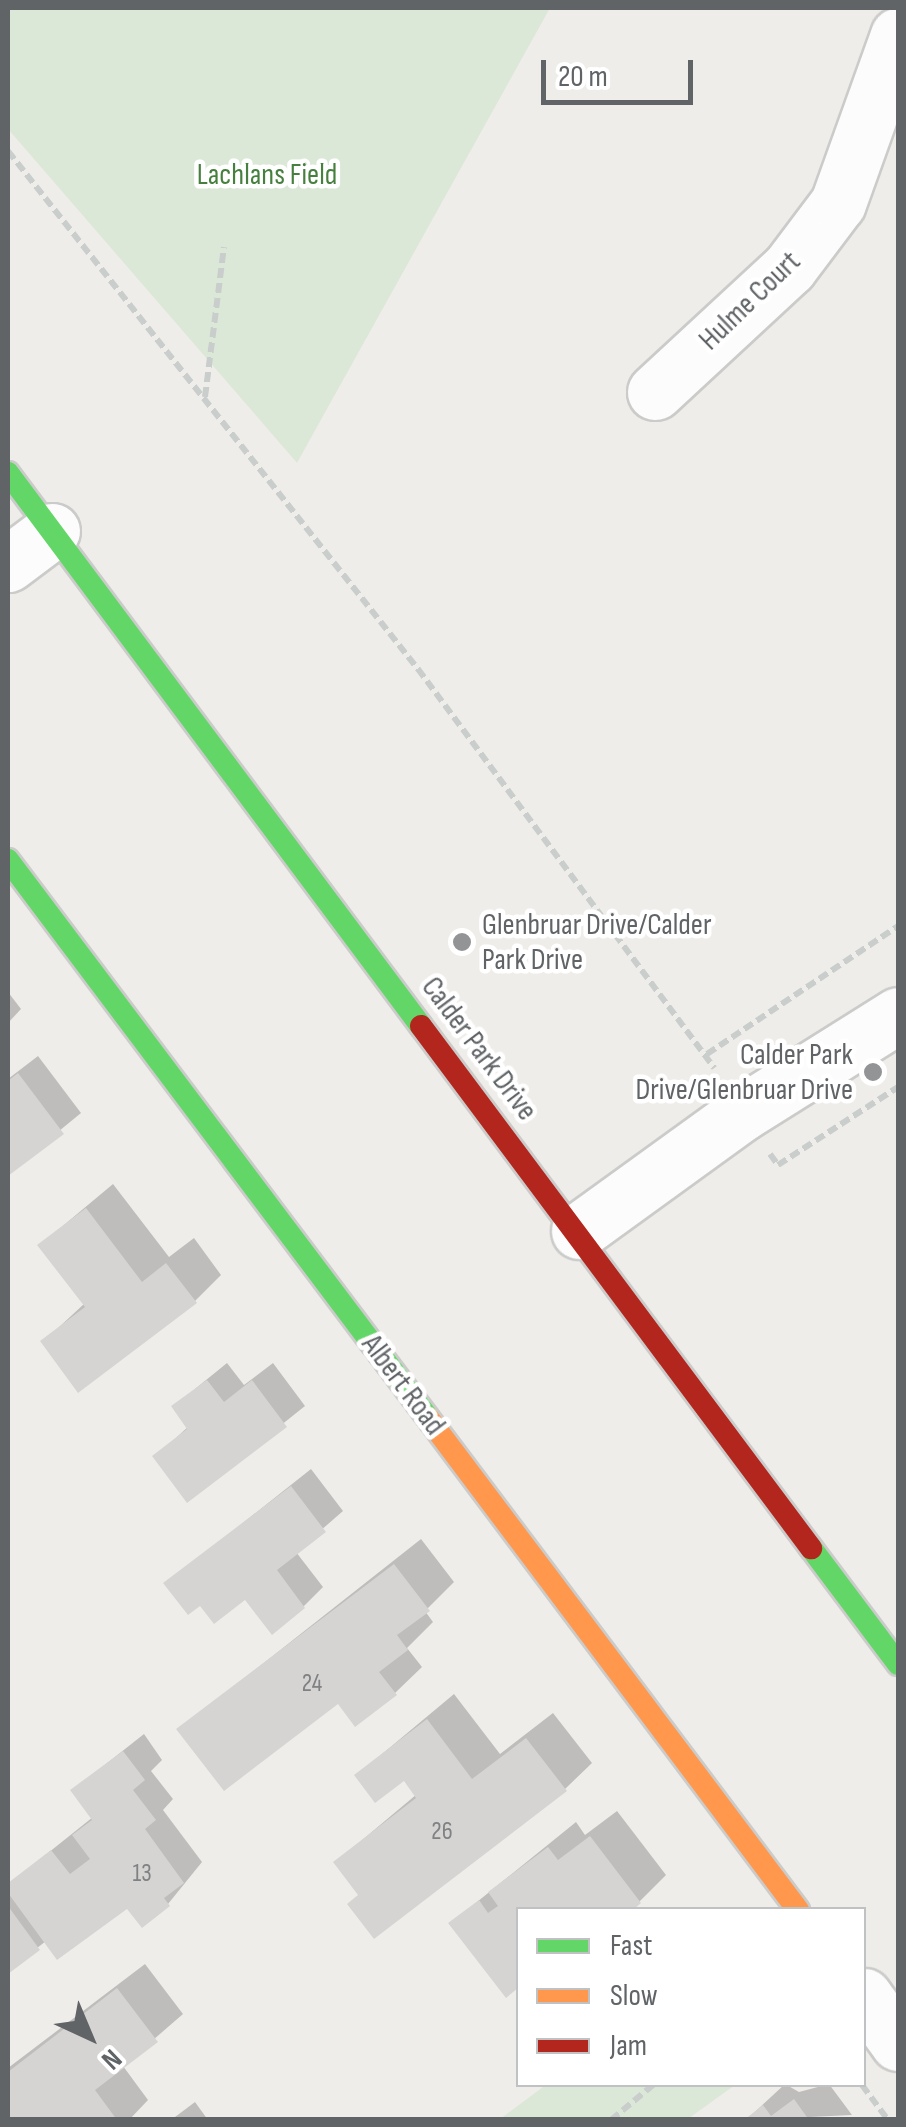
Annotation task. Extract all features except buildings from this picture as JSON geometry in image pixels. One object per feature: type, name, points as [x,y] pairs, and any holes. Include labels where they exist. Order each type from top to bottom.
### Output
[{"type":"street","name":"Hulme Court","points":[[655,392],[789,268],[838,204],[898,35]]},
{"type":"street","points":[[8,564],[25,511]]},
{"type":"street","name":"Calder Park Drive","points":[[25,511],[579,1231],[898,1664]]},
{"type":"street","name":"Albert Road","points":[[8,860],[796,1907]]},
{"type":"street","points":[[579,1231],[742,1113],[898,1016]]},
{"type":"street","points":[[866,1999],[898,2042]]},
{"type":"path","points":[[8,151],[205,398],[707,1054],[778,1165],[898,1088]]},
{"type":"path","points":[[205,398],[224,247]]},
{"type":"path","points":[[707,1054],[898,926]]},
{"type":"path","points":[[611,2120],[650,2087]]},
{"type":"path","points":[[864,2087],[888,2120]]},
{"type":"green space","name":"Lachlans Field","points":[[8,8],[550,8],[297,463],[8,129]]},
{"type":"green space","points":[[543,2087],[732,2087],[688,2119],[500,2119]]},
{"type":"traffic: fast","points":[[8,473],[421,1026]]},
{"type":"traffic: fast","points":[[8,860],[428,1418]]},
{"type":"traffic: fast","points":[[811,1548],[898,1664]]},
{"type":"traffic: slow","points":[[428,1418],[796,1907]]},
{"type":"traffic: jam","points":[[421,1026],[811,1548]]},
{"type":"place","name":"Glenbruar Drive/Calder Park Drive","points":[[462,942]]},
{"type":"place","name":"Calder Park Drive/Glenbruar Drive","points":[[873,1072]]}]
